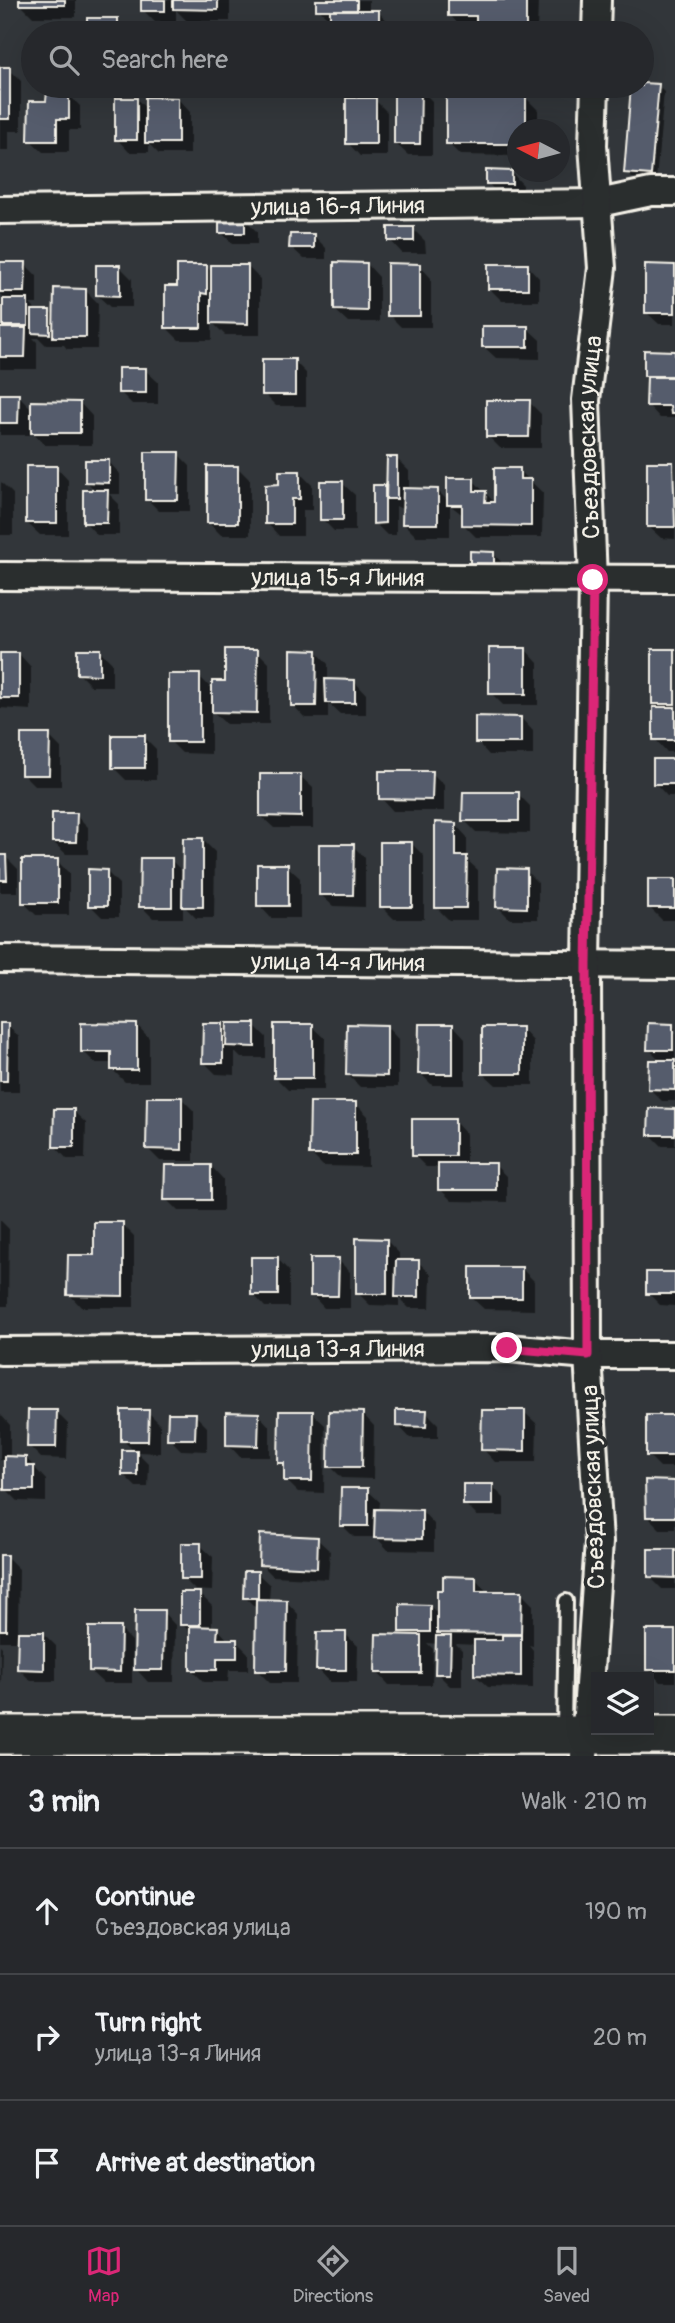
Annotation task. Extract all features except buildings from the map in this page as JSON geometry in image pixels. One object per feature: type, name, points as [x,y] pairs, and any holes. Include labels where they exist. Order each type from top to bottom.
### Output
[{"type":"main road","points":[[0,1735],[578,1742],[675,1735]]},
{"type":"street","points":[[596,21],[597,0]]},
{"type":"street","name":"Съездовская улица","points":[[578,1742],[599,1542],[588,1355],[587,964],[593,580],[586,400],[602,268],[593,145],[595,98]]},
{"type":"street","name":"улица 16-я Линия","points":[[0,209],[598,203],[651,192],[675,192]]},
{"type":"street","name":"улица 15-я Линия","points":[[0,576],[675,579]]},
{"type":"street","name":"улица 14-я Линия","points":[[0,959],[675,965]]},
{"type":"street","name":"улица 13-я Линия","points":[[0,1351],[507,1348],[588,1355],[675,1355]]},
{"type":"lane","points":[[566,1601],[578,1742]]},
{"type":"route","points":[[507,1348],[588,1355],[587,964],[593,580]]}]
